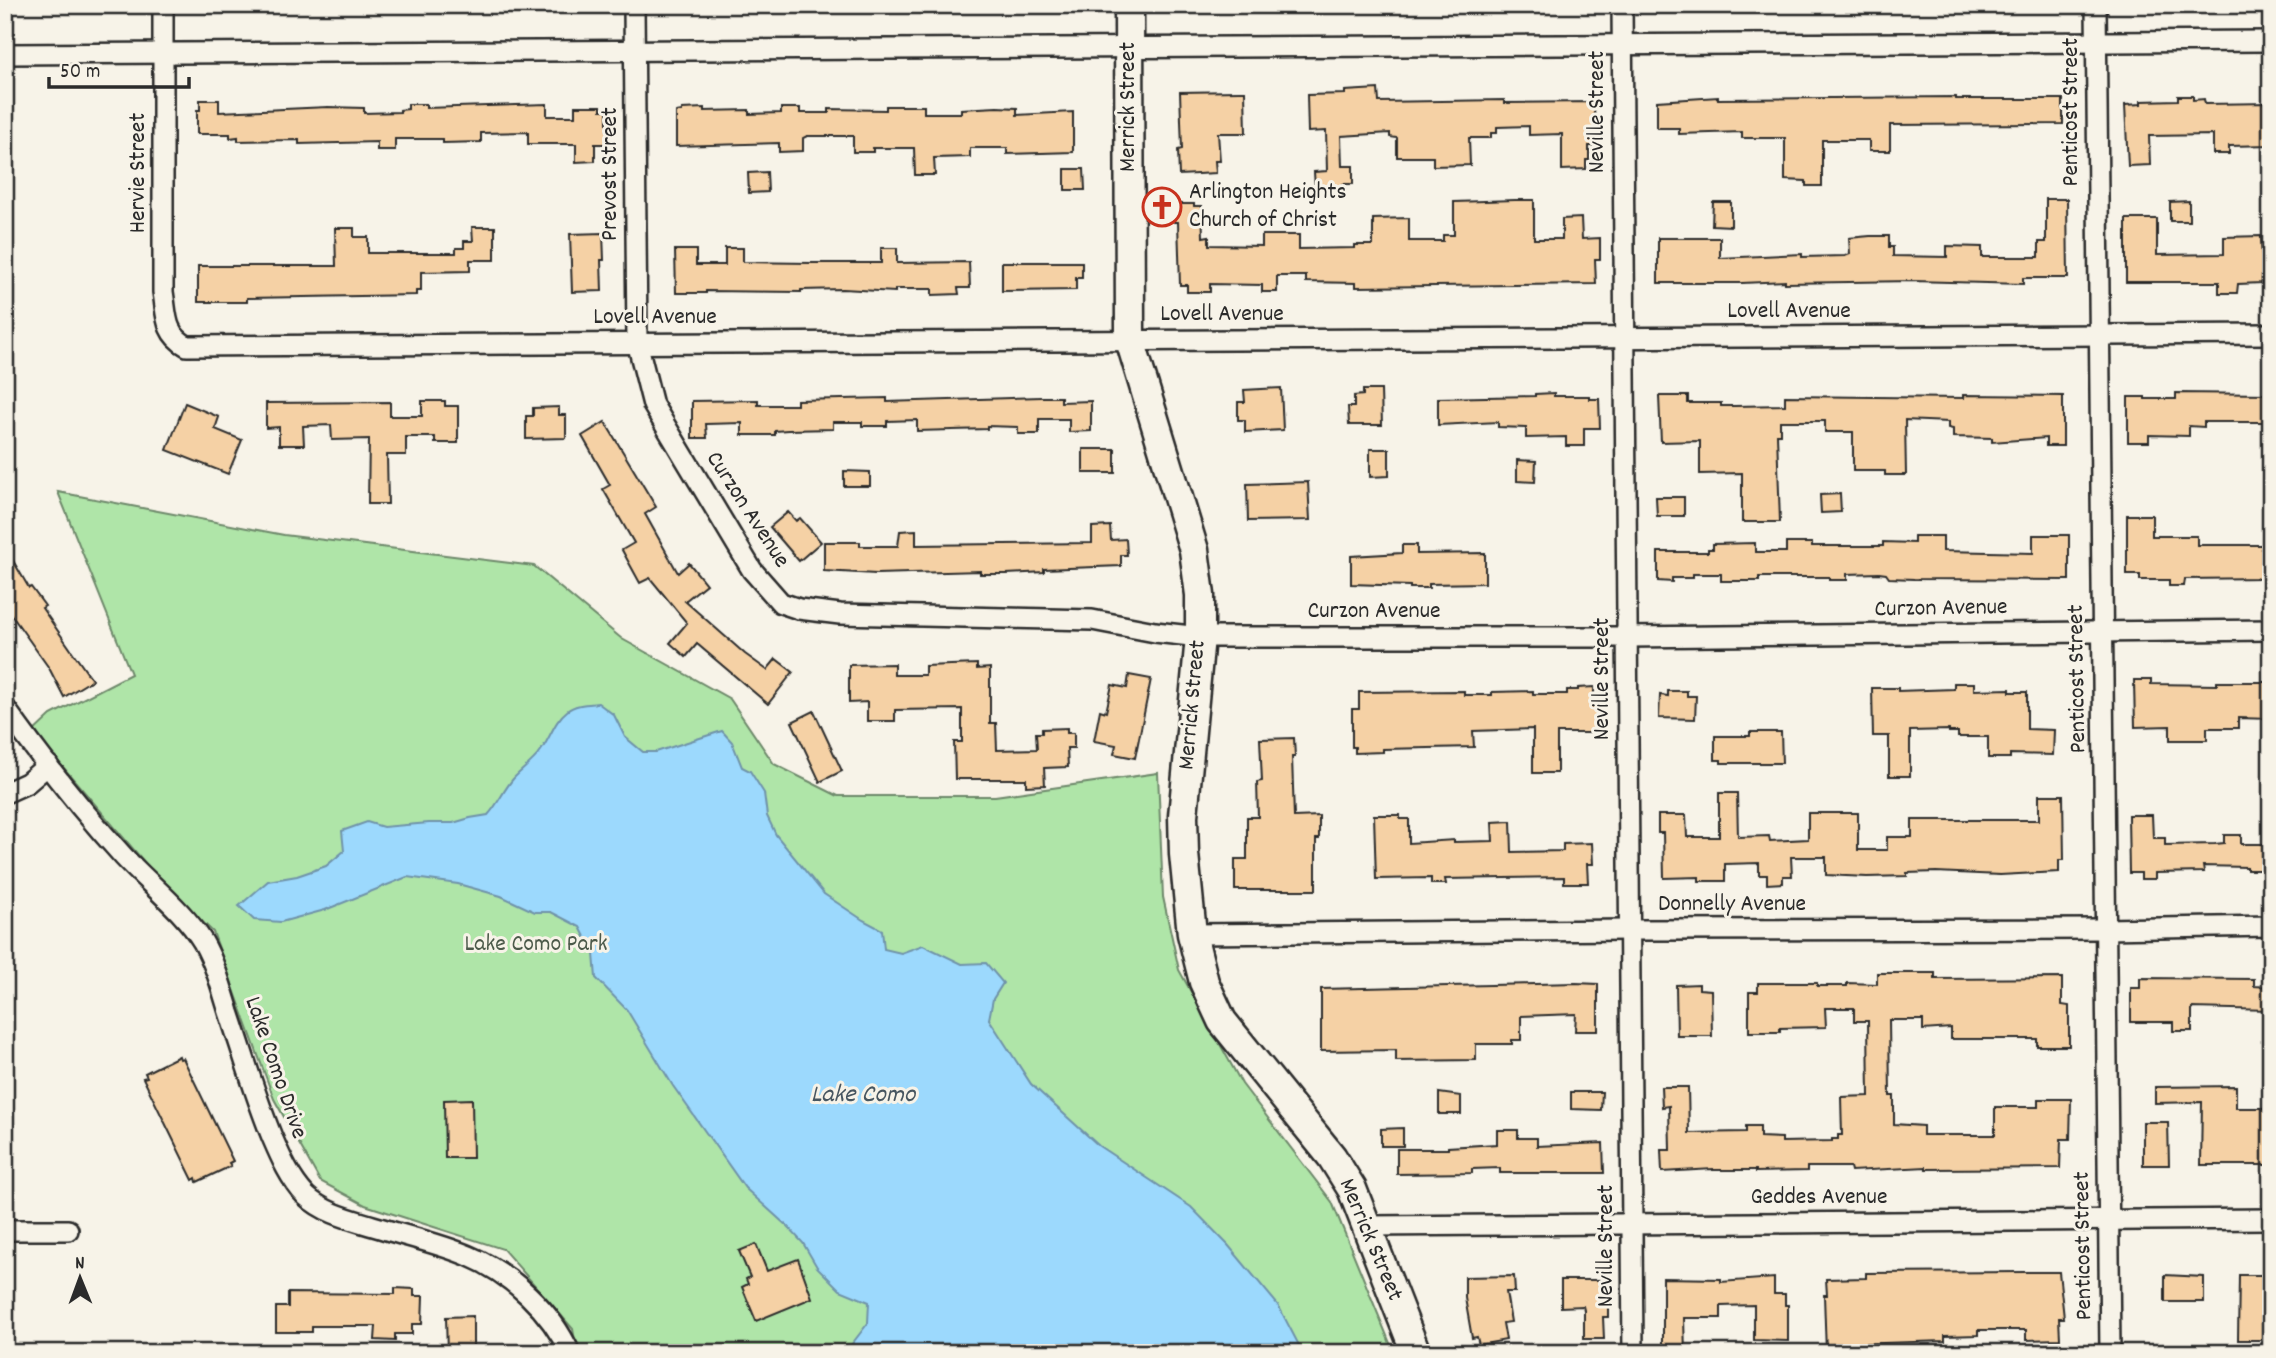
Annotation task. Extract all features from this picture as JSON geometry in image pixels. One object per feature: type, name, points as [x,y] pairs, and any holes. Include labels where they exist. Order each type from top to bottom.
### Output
[{"type":"street","name":"Hervie Street","points":[[163,5],[163,292],[168,325],[175,339]]},
{"type":"street","name":"Prevost Street","points":[[634,5],[637,342]]},
{"type":"street","name":"Merrick Street","points":[[1129,5],[1130,340],[1194,550],[1200,595],[1200,637],[1183,816],[1192,934],[1204,982],[1222,1021],[1332,1157],[1352,1189],[1416,1353]]},
{"type":"street","name":"Neville Street","points":[[1622,5],[1633,1353]]},
{"type":"street","name":"Penticost Street","points":[[2096,5],[2110,1353]]},
{"type":"street","points":[[5,54],[2271,41]]},
{"type":"street","name":"Lovell Avenue","points":[[175,339],[187,346],[2271,334]]},
{"type":"street","name":"Curzon Avenue","points":[[637,342],[653,405],[752,570],[782,603],[799,608],[839,614],[1092,620],[1200,637],[2271,630]]},
{"type":"street","name":"Lake Como Drive","points":[[5,708],[85,814],[162,894],[203,942],[218,977],[265,1120],[293,1181],[309,1198],[339,1216],[469,1256],[498,1271],[522,1290],[546,1315],[562,1334],[570,1353]]},
{"type":"street","points":[[5,793],[27,783],[48,765]]},
{"type":"street","name":"Donnelly Avenue","points":[[1192,934],[2271,926]]},
{"type":"street","name":"Geddes Avenue","points":[[1367,1226],[2271,1219]]},
{"type":"street","points":[[5,1230],[68,1230]]},
{"type":"green space","name":"Lake Como Park","points":[[58,492],[284,535],[534,566],[622,639],[730,699],[774,764],[838,796],[995,796],[1158,773],[1163,897],[1179,970],[1242,1084],[1332,1202],[1394,1353],[577,1353],[573,1329],[503,1249],[365,1205],[320,1181],[274,1099],[213,932],[158,878],[33,732],[51,715],[131,674]]},
{"type":"water","name":"Lake Como","points":[[598,703],[614,715],[625,737],[643,752],[656,752],[722,731],[732,742],[742,767],[750,771],[764,793],[767,816],[776,835],[824,894],[882,930],[884,949],[901,953],[923,945],[962,964],[986,963],[1003,983],[993,999],[989,1019],[1031,1084],[1099,1146],[1191,1207],[1228,1245],[1278,1305],[1303,1353],[845,1353],[868,1323],[869,1302],[840,1290],[817,1267],[803,1243],[745,1188],[673,1086],[627,1010],[596,978],[594,954],[580,927],[551,912],[535,912],[501,896],[458,884],[407,877],[325,910],[281,922],[254,920],[239,906],[268,881],[297,876],[326,866],[344,851],[342,831],[367,822],[383,827],[453,823],[488,815],[513,779],[540,752],[563,715],[574,707]]},
{"type":"building","points":[[1378,89],[1379,102],[1594,102],[1595,146],[1589,146],[1586,169],[1562,170],[1562,134],[1529,135],[1529,126],[1497,127],[1497,133],[1491,133],[1491,138],[1469,138],[1470,165],[1433,166],[1433,157],[1397,157],[1397,138],[1390,137],[1390,133],[1341,136],[1342,166],[1353,166],[1353,184],[1343,184],[1343,188],[1315,188],[1314,172],[1327,171],[1326,131],[1308,132],[1307,95],[1345,94],[1345,91]]},
{"type":"building","points":[[1245,91],[1246,133],[1218,133],[1220,161],[1215,161],[1216,173],[1179,175],[1178,150],[1182,149],[1180,92]]},
{"type":"building","points":[[2178,96],[2193,96],[2193,100],[2204,99],[2205,104],[2271,103],[2271,145],[2229,146],[2229,154],[2213,154],[2213,135],[2149,136],[2150,165],[2128,166],[2125,105],[2141,104],[2141,101],[2178,100]]},
{"type":"building","points":[[1718,97],[2063,99],[2063,124],[1890,125],[1890,151],[1869,151],[1869,140],[1822,140],[1822,186],[1806,186],[1806,181],[1785,180],[1785,138],[1742,138],[1742,132],[1679,134],[1679,128],[1657,128],[1657,101]]},
{"type":"building","points":[[200,100],[219,100],[219,112],[328,107],[364,108],[364,113],[400,112],[408,109],[408,104],[426,104],[426,108],[547,104],[547,116],[575,116],[575,106],[601,106],[601,110],[607,110],[607,144],[595,144],[595,161],[576,162],[576,144],[528,144],[528,132],[481,133],[481,142],[443,143],[443,139],[395,139],[395,150],[377,150],[377,142],[299,144],[299,140],[238,141],[238,137],[230,138],[230,134],[197,134],[197,110],[200,110]]},
{"type":"building","points":[[886,106],[924,106],[924,113],[961,113],[961,109],[997,107],[1017,108],[1017,115],[1073,112],[1073,152],[1007,154],[1007,148],[970,148],[970,157],[934,158],[935,175],[915,175],[914,148],[873,148],[873,152],[853,152],[853,136],[807,136],[803,138],[803,151],[779,152],[779,143],[676,146],[676,112],[682,109],[749,110],[749,114],[781,113],[781,108],[800,108],[800,113],[829,113],[829,109],[886,110]]},
{"type":"building","points":[[1065,169],[1084,169],[1085,190],[1065,190]]},
{"type":"building","points":[[767,172],[768,192],[749,193],[748,173]]},
{"type":"building","points":[[2046,199],[2067,199],[2068,278],[2023,278],[2023,284],[1913,281],[1658,283],[1658,238],[1720,238],[1720,258],[1802,254],[1802,257],[1845,256],[1850,254],[1849,238],[1870,236],[1889,236],[1889,247],[1893,247],[1893,256],[1947,257],[1947,246],[1982,247],[1982,257],[2039,257],[2039,242],[2046,242]]},
{"type":"building","points":[[1534,200],[1534,239],[1562,239],[1562,219],[1581,218],[1582,239],[1600,238],[1600,259],[1595,259],[1596,284],[1356,287],[1356,283],[1306,282],[1306,276],[1277,276],[1277,292],[1262,292],[1262,285],[1210,284],[1210,292],[1187,292],[1187,285],[1180,285],[1178,222],[1174,222],[1173,204],[1202,206],[1203,237],[1209,236],[1209,245],[1262,246],[1262,235],[1299,235],[1299,249],[1373,245],[1373,219],[1409,218],[1409,241],[1443,241],[1443,235],[1454,235],[1454,202]]},
{"type":"building","points":[[2189,201],[2189,221],[2170,221],[2170,202]]},
{"type":"building","points":[[1713,202],[1731,202],[1731,226],[1712,225]]},
{"type":"building","points":[[2126,219],[2157,219],[2157,255],[2224,254],[2224,237],[2261,236],[2262,257],[2271,257],[2271,279],[2262,279],[2262,283],[2238,284],[2237,293],[2219,293],[2219,282],[2126,282]]},
{"type":"building","points":[[472,227],[495,227],[495,260],[470,260],[470,271],[421,272],[421,291],[416,291],[416,295],[247,298],[247,302],[198,302],[198,266],[336,266],[335,228],[354,228],[354,237],[368,237],[368,253],[456,253],[456,248],[464,248],[464,241],[473,241]]},
{"type":"building","points":[[603,233],[602,291],[572,292],[570,234]]},
{"type":"building","points":[[725,248],[743,248],[743,262],[881,263],[881,248],[897,248],[897,263],[969,262],[970,288],[958,288],[959,294],[932,295],[932,289],[895,289],[895,292],[843,289],[676,293],[675,250],[696,250],[696,265],[725,265]]},
{"type":"building","points":[[1002,262],[1082,262],[1082,278],[1076,278],[1076,290],[1002,291]]},
{"type":"building","points":[[1281,388],[1283,430],[1245,432],[1245,420],[1238,420],[1238,402],[1245,402],[1244,390]]},
{"type":"building","points":[[1363,390],[1381,390],[1382,425],[1349,425],[1348,407],[1354,407],[1354,396],[1363,395]]},
{"type":"building","points":[[1554,393],[1554,396],[1589,396],[1589,399],[1599,399],[1600,428],[1584,428],[1584,446],[1566,446],[1566,437],[1526,438],[1526,428],[1498,427],[1498,422],[1438,425],[1438,398],[1535,396]]},
{"type":"building","points":[[2176,393],[2271,394],[2271,422],[2204,422],[2204,427],[2189,426],[2189,436],[2149,435],[2149,442],[2128,442],[2128,397],[2176,399]]},
{"type":"building","points":[[1963,395],[2063,396],[2063,446],[2046,446],[2046,438],[1992,442],[1992,438],[1953,437],[1953,429],[1948,428],[1948,422],[1905,420],[1906,475],[1885,475],[1885,471],[1853,471],[1853,432],[1825,432],[1825,421],[1780,421],[1780,434],[1777,434],[1780,522],[1742,522],[1742,473],[1700,474],[1700,441],[1661,442],[1659,396],[1688,396],[1688,403],[1721,403],[1721,406],[1735,406],[1785,405],[1785,396],[1963,398]]},
{"type":"building","points":[[1061,397],[1061,402],[1091,401],[1091,431],[1069,432],[1069,419],[1039,419],[1039,434],[1018,434],[1018,427],[987,426],[987,429],[917,431],[917,420],[887,421],[887,426],[862,426],[862,422],[833,422],[833,429],[775,431],[775,435],[742,435],[742,423],[706,424],[707,438],[692,438],[692,401],[758,400],[758,405],[797,405],[797,400],[887,398],[887,402]]},
{"type":"building","points":[[422,401],[445,401],[445,406],[458,406],[458,443],[435,443],[435,437],[406,437],[406,455],[387,455],[388,504],[368,504],[369,439],[332,440],[331,425],[303,426],[304,445],[279,445],[279,427],[266,428],[266,403],[390,402],[390,416],[422,416]]},
{"type":"building","points":[[185,403],[219,417],[215,429],[242,440],[228,474],[167,450]]},
{"type":"building","points":[[559,407],[559,415],[566,415],[566,438],[526,439],[526,416],[533,416],[533,408]]},
{"type":"building","points":[[605,422],[656,507],[645,514],[678,573],[689,563],[706,584],[685,601],[767,670],[776,659],[793,672],[768,704],[697,644],[686,657],[670,643],[687,623],[650,578],[640,583],[622,550],[634,543],[603,489],[610,485],[582,436]]},
{"type":"building","points":[[1083,449],[1115,449],[1115,473],[1083,473]]},
{"type":"building","points":[[1370,449],[1389,449],[1389,476],[1370,477]]},
{"type":"building","points":[[1517,460],[1536,461],[1535,482],[1517,481]]},
{"type":"building","points":[[844,471],[870,472],[870,486],[844,486]]},
{"type":"building","points":[[1308,482],[1310,520],[1248,521],[1247,484]]},
{"type":"building","points":[[1840,494],[1841,512],[1821,513],[1820,495]]},
{"type":"building","points":[[1656,497],[1684,497],[1684,516],[1657,516]]},
{"type":"building","points":[[788,512],[796,521],[800,518],[821,542],[799,561],[770,527]]},
{"type":"building","points":[[2127,515],[2152,515],[2152,536],[2197,536],[2197,545],[2263,545],[2263,578],[2185,579],[2184,586],[2169,586],[2169,580],[2140,580],[2140,575],[2127,575]]},
{"type":"building","points":[[1110,526],[1111,540],[1126,539],[1127,555],[1121,555],[1121,566],[1044,569],[1044,572],[1006,574],[980,574],[980,571],[876,574],[824,571],[824,542],[898,546],[900,531],[916,530],[916,545],[1092,543],[1092,527]]},
{"type":"building","points":[[2033,535],[2069,535],[2069,580],[1914,579],[1889,578],[1886,574],[1879,573],[1847,574],[1847,580],[1829,580],[1829,577],[1759,577],[1759,581],[1721,581],[1721,574],[1693,574],[1693,578],[1672,578],[1672,582],[1658,581],[1658,552],[1708,552],[1708,549],[1713,549],[1713,544],[1755,543],[1755,552],[1786,552],[1786,543],[1812,543],[1812,546],[1883,546],[1883,542],[1914,543],[1914,536],[1943,536],[1943,551],[2033,553]]},
{"type":"building","points":[[1402,545],[1417,545],[1417,554],[1485,553],[1485,583],[1429,584],[1429,588],[1351,584],[1351,556],[1402,553]]},
{"type":"building","points":[[5,547],[29,588],[31,587],[45,606],[42,608],[92,680],[64,697],[49,668],[5,606]]},
{"type":"building","points":[[894,664],[894,675],[925,675],[925,666],[977,664],[977,669],[990,668],[990,723],[996,723],[997,750],[1037,749],[1036,733],[1042,733],[1042,729],[1067,728],[1067,733],[1074,733],[1074,748],[1067,748],[1068,767],[1044,768],[1045,785],[1026,786],[1026,779],[955,779],[954,742],[962,742],[962,709],[895,710],[895,721],[867,721],[867,702],[849,703],[849,665]]},
{"type":"building","points":[[1129,675],[1151,679],[1135,758],[1114,754],[1116,745],[1094,741],[1100,710],[1106,712],[1112,685],[1127,688]]},
{"type":"building","points":[[2134,680],[2151,680],[2151,684],[2217,685],[2217,682],[2271,682],[2271,719],[2238,718],[2238,728],[2207,728],[2207,740],[2170,740],[2170,726],[2135,727]]},
{"type":"building","points":[[1954,683],[1974,683],[1974,690],[2010,689],[2010,692],[2027,692],[2027,729],[2054,730],[2053,755],[2010,754],[2010,758],[1988,758],[1988,737],[1958,737],[1958,732],[1949,730],[1910,731],[1910,776],[1889,776],[1889,736],[1873,736],[1872,688],[1898,688],[1898,691],[1954,689]]},
{"type":"building","points":[[1594,687],[1594,695],[1598,695],[1599,733],[1557,733],[1557,773],[1533,773],[1533,729],[1473,731],[1474,747],[1383,749],[1383,752],[1355,753],[1355,747],[1352,747],[1352,709],[1359,709],[1359,692],[1464,691],[1464,695],[1492,695],[1492,692],[1533,691],[1533,694],[1567,694],[1567,690]]},
{"type":"building","points":[[1668,691],[1687,691],[1687,696],[1696,696],[1695,719],[1659,718],[1660,695],[1668,696]]},
{"type":"building","points":[[814,711],[842,771],[820,782],[792,722]]},
{"type":"building","points":[[1750,732],[1781,732],[1782,763],[1721,763],[1721,760],[1715,760],[1715,736],[1750,736]]},
{"type":"building","points":[[1294,738],[1294,817],[1319,816],[1316,890],[1235,890],[1235,859],[1247,859],[1247,817],[1258,817],[1257,782],[1262,781],[1260,739]]},
{"type":"building","points":[[1719,793],[1737,793],[1738,837],[1769,836],[1770,841],[1808,839],[1808,813],[1858,813],[1858,850],[1887,850],[1887,837],[1912,837],[1912,820],[2039,820],[2039,795],[2063,795],[2064,860],[2059,860],[2059,872],[2000,875],[1936,872],[1867,877],[1826,875],[1826,857],[1791,857],[1792,876],[1783,876],[1783,883],[1767,884],[1767,875],[1759,875],[1759,863],[1725,864],[1725,881],[1699,881],[1699,877],[1664,878],[1663,833],[1658,833],[1658,815],[1686,815],[1687,837],[1719,837]]},
{"type":"building","points":[[1374,815],[1400,815],[1400,819],[1409,819],[1409,843],[1493,841],[1492,822],[1511,821],[1512,852],[1563,851],[1563,844],[1592,843],[1593,864],[1587,864],[1588,883],[1564,883],[1564,877],[1445,879],[1446,884],[1431,884],[1431,878],[1376,879]]},
{"type":"building","points":[[2128,815],[2152,815],[2153,838],[2165,838],[2165,845],[2224,843],[2224,835],[2241,835],[2241,844],[2268,844],[2269,859],[2265,859],[2265,870],[2203,866],[2204,872],[2155,873],[2155,879],[2141,879],[2141,873],[2129,873]]},
{"type":"building","points":[[1877,973],[1935,973],[1935,979],[2062,978],[2062,1005],[2069,1006],[2069,1046],[2037,1046],[2037,1039],[1951,1039],[1951,1028],[1923,1030],[1923,1020],[1889,1020],[1890,1096],[1894,1096],[1894,1124],[1923,1126],[1923,1135],[1995,1135],[1995,1107],[2038,1107],[2038,1099],[2071,1099],[2070,1139],[2061,1139],[2060,1168],[1926,1167],[1851,1171],[1850,1167],[1807,1167],[1807,1171],[1713,1169],[1662,1172],[1661,1150],[1670,1150],[1669,1106],[1662,1107],[1661,1087],[1688,1087],[1689,1133],[1746,1132],[1746,1126],[1760,1126],[1760,1137],[1782,1138],[1782,1142],[1838,1139],[1838,1135],[1842,1135],[1841,1097],[1869,1096],[1868,1021],[1854,1021],[1854,1008],[1825,1008],[1826,1027],[1749,1032],[1749,992],[1758,992],[1758,983],[1817,983],[1817,986],[1877,984]]},
{"type":"building","points":[[2140,978],[2254,979],[2254,986],[2271,987],[2271,1010],[2192,1008],[2192,1031],[2173,1031],[2173,1022],[2131,1022],[2131,988],[2140,988]]},
{"type":"building","points":[[1598,984],[1598,1031],[1575,1031],[1576,1014],[1521,1016],[1521,1040],[1512,1040],[1512,1044],[1476,1044],[1476,1060],[1396,1061],[1396,1050],[1321,1051],[1321,989]]},
{"type":"building","points":[[1699,984],[1699,989],[1711,990],[1712,1036],[1677,1036],[1676,985]]},
{"type":"building","points":[[179,1056],[180,1059],[183,1058],[233,1161],[229,1163],[231,1166],[197,1182],[196,1178],[193,1180],[143,1078],[147,1077],[145,1073]]},
{"type":"building","points":[[2236,1086],[2236,1108],[2268,1108],[2268,1111],[2271,1111],[2271,1165],[2201,1165],[2202,1102],[2155,1103],[2155,1087]]},
{"type":"building","points":[[1571,1092],[1602,1092],[1601,1110],[1571,1109]]},
{"type":"building","points":[[1439,1093],[1461,1096],[1461,1114],[1439,1114]]},
{"type":"building","points":[[472,1099],[473,1158],[445,1158],[444,1100]]},
{"type":"building","points":[[2143,1122],[2168,1122],[2169,1165],[2143,1165]]},
{"type":"building","points":[[1403,1128],[1403,1146],[1381,1146],[1381,1129]]},
{"type":"building","points":[[1497,1130],[1518,1130],[1518,1138],[1537,1138],[1537,1146],[1603,1143],[1604,1173],[1500,1173],[1500,1168],[1472,1169],[1472,1173],[1397,1174],[1397,1149],[1448,1149],[1497,1144]]},
{"type":"building","points":[[756,1244],[767,1271],[798,1259],[812,1298],[756,1321],[742,1287],[748,1284],[746,1279],[750,1277],[739,1251]]},
{"type":"building","points":[[2059,1272],[2064,1318],[2059,1318],[2060,1339],[2026,1340],[2026,1330],[1978,1330],[1978,1335],[1945,1336],[1945,1341],[1853,1344],[1853,1353],[1826,1353],[1826,1279],[1866,1278],[1866,1273]]},
{"type":"building","points":[[2165,1275],[2204,1277],[2204,1302],[2165,1302]]},
{"type":"building","points":[[2239,1275],[2265,1275],[2264,1308],[2271,1308],[2271,1340],[2238,1340]]},
{"type":"building","points":[[1514,1276],[1515,1292],[1506,1292],[1511,1322],[1503,1323],[1506,1340],[1479,1345],[1477,1337],[1472,1338],[1465,1298],[1465,1277]]},
{"type":"building","points":[[1663,1278],[1721,1279],[1721,1282],[1774,1278],[1774,1294],[1785,1294],[1785,1305],[1788,1305],[1788,1341],[1754,1340],[1754,1305],[1721,1306],[1721,1318],[1684,1318],[1685,1353],[1663,1353]]},
{"type":"building","points":[[1561,1280],[1604,1280],[1604,1294],[1608,1294],[1608,1317],[1603,1317],[1604,1339],[1584,1339],[1583,1306],[1561,1307]]},
{"type":"building","points":[[395,1288],[414,1289],[414,1296],[423,1296],[422,1324],[412,1324],[412,1334],[395,1334],[395,1341],[375,1340],[376,1326],[312,1326],[312,1332],[276,1332],[276,1307],[288,1307],[288,1293],[395,1294]]},
{"type":"building","points":[[473,1316],[473,1353],[447,1353],[446,1317]]},
{"type":"place","name":"Arlington Heights Church of Christ","points":[[1162,207]]}]
